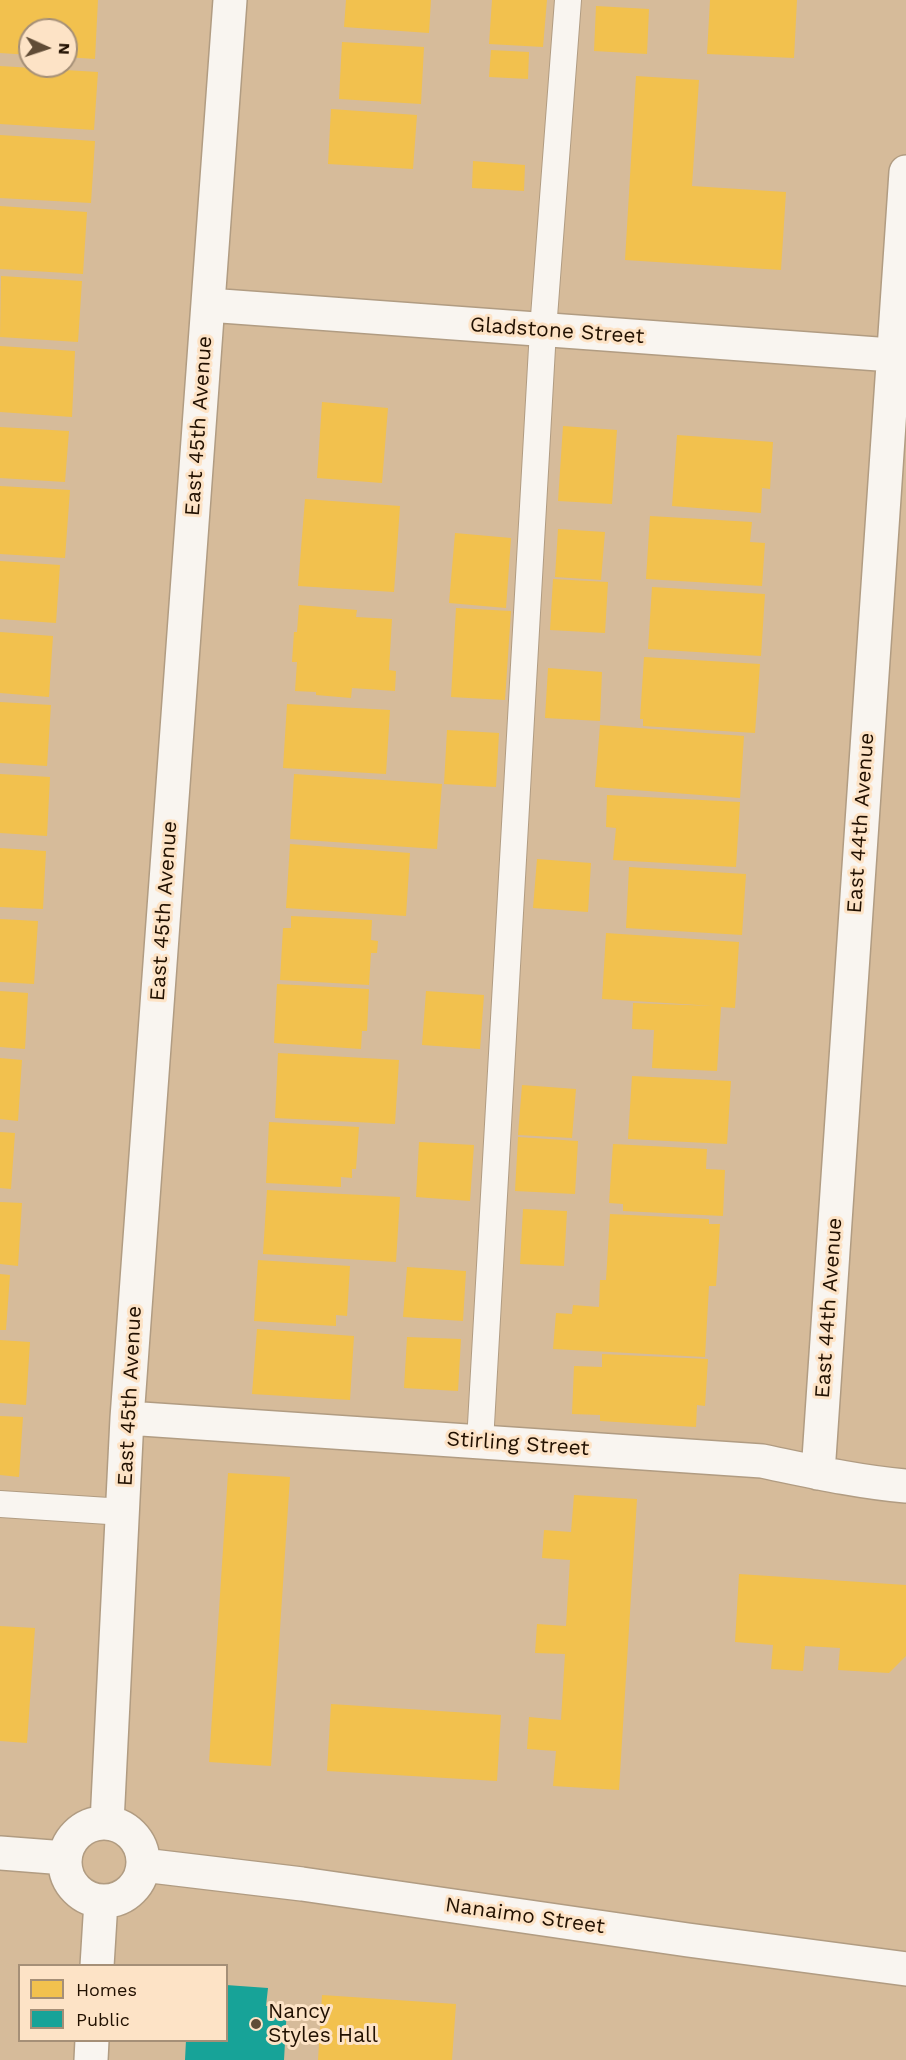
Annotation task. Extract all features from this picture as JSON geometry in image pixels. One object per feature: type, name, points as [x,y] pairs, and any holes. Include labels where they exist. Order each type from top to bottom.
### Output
[{"type":"street","name":"East 45th Avenue","points":[[107,1823],[127,1418],[230,0]]},
{"type":"street","name":"East 44th Avenue","points":[[818,1473],[899,356],[906,172]]},
{"type":"street","name":"Gladstone Street","points":[[208,305],[899,356]]},
{"type":"street","name":"Stirling Street","points":[[127,1418],[762,1461],[818,1473],[906,1486]]},
{"type":"street","points":[[107,1823],[129,1832],[137,1841],[142,1852],[143,1865],[134,1887],[113,1900],[101,1901],[78,1892],[70,1882],[65,1858],[74,1836],[95,1824],[107,1823]]},
{"type":"street","points":[[0,1853],[65,1858]]},
{"type":"street","name":"Nanaimo Street","points":[[143,1865],[302,1884],[906,1969]]},
{"type":"street","points":[[97,1964],[101,1901]]},
{"type":"street","points":[[91,2060],[92,2042]]},
{"type":"lane","points":[[480,1442],[543,330],[568,0]]},
{"type":"lane","points":[[0,1504],[124,1512]]},
{"type":"building: Homes","points":[[0,0],[98,0],[95,59],[78,58],[78,18],[18,18],[18,54],[0,53]]},
{"type":"building: Homes","points":[[346,0],[431,0],[429,33],[344,27]]},
{"type":"building: Homes","points":[[492,0],[547,0],[543,47],[489,44]]},
{"type":"building: Homes","points":[[710,0],[797,0],[794,58],[707,54]]},
{"type":"building: Homes","points":[[596,6],[649,9],[647,54],[594,51]]},
{"type":"building: Homes","points":[[342,42],[424,47],[421,104],[339,99]]},
{"type":"building: Homes","points":[[491,50],[529,52],[528,79],[489,77]]},
{"type":"building: Homes","points":[[0,66],[18,67],[18,78],[78,78],[78,71],[98,72],[94,130],[0,124]]},
{"type":"building: Homes","points":[[636,76],[699,80],[692,186],[786,192],[781,270],[625,260]]},
{"type":"building: Homes","points":[[331,109],[417,115],[413,169],[328,164]]},
{"type":"building: Homes","points":[[0,135],[95,141],[91,203],[0,198]]},
{"type":"building: Homes","points":[[473,161],[525,165],[524,191],[472,188]]},
{"type":"building: Homes","points":[[0,206],[87,212],[83,274],[0,269]]},
{"type":"building: Homes","points":[[1,276],[82,281],[78,342],[0,337]]},
{"type":"building: Homes","points":[[0,346],[75,351],[72,417],[0,412]]},
{"type":"building: Homes","points":[[322,402],[388,408],[382,483],[317,478]]},
{"type":"building: Homes","points":[[563,426],[617,430],[612,504],[558,501]]},
{"type":"building: Homes","points":[[0,427],[69,431],[65,482],[0,478]]},
{"type":"building: Homes","points":[[677,435],[773,442],[770,489],[762,488],[761,513],[672,506]]},
{"type":"building: Homes","points":[[0,486],[70,490],[65,558],[0,554]]},
{"type":"building: Homes","points":[[305,499],[400,506],[394,592],[298,586]]},
{"type":"building: Homes","points":[[650,516],[752,522],[750,542],[765,543],[762,586],[646,579]]},
{"type":"building: Homes","points":[[558,529],[605,532],[601,580],[555,577]]},
{"type":"building: Homes","points":[[455,533],[511,538],[506,608],[449,603]]},
{"type":"building: Homes","points":[[0,561],[60,565],[56,623],[0,619]]},
{"type":"building: Homes","points":[[553,579],[608,582],[605,633],[550,630]]},
{"type":"building: Homes","points":[[652,587],[765,594],[761,656],[648,649]]},
{"type":"building: Homes","points":[[299,605],[357,610],[356,617],[392,619],[389,670],[396,671],[395,691],[352,688],[351,698],[295,691],[297,662],[292,662]]},
{"type":"building: Homes","points":[[456,608],[511,611],[505,700],[451,697]]},
{"type":"building: Homes","points":[[0,632],[53,636],[49,697],[0,693]]},
{"type":"building: Homes","points":[[644,657],[760,664],[755,733],[643,726],[643,719],[640,719]]},
{"type":"building: Homes","points":[[548,668],[602,672],[600,721],[545,718]]},
{"type":"building: Homes","points":[[0,702],[51,705],[47,766],[0,763]]},
{"type":"building: Homes","points":[[287,704],[390,710],[386,774],[283,768]]},
{"type":"building: Homes","points":[[600,725],[744,736],[740,798],[595,787]]},
{"type":"building: Homes","points":[[447,730],[499,733],[496,787],[444,784]]},
{"type":"building: Homes","points":[[0,774],[50,777],[47,836],[0,833]]},
{"type":"building: Homes","points":[[294,774],[442,784],[437,849],[290,839]]},
{"type":"building: Homes","points":[[607,795],[740,802],[736,867],[613,860],[616,828],[606,827]]},
{"type":"building: Homes","points":[[290,844],[410,853],[406,916],[286,908]]},
{"type":"building: Homes","points":[[0,848],[46,851],[43,909],[0,907]]},
{"type":"building: Homes","points":[[537,859],[591,863],[588,912],[533,908]]},
{"type":"building: Homes","points":[[629,867],[746,874],[742,935],[626,928]]},
{"type":"building: Homes","points":[[291,916],[372,920],[371,940],[378,941],[377,953],[371,953],[369,985],[280,980],[283,928],[291,928]]},
{"type":"building: Homes","points":[[0,919],[38,921],[34,984],[0,982]]},
{"type":"building: Homes","points":[[606,933],[739,942],[735,1008],[721,1007],[717,1071],[652,1068],[654,1030],[632,1029],[633,1003],[714,1006],[602,999]]},
{"type":"building: Homes","points":[[277,984],[369,989],[367,1031],[362,1031],[361,1049],[274,1043]]},
{"type":"building: Homes","points":[[0,991],[28,993],[25,1049],[0,1047]]},
{"type":"building: Homes","points":[[426,991],[484,995],[480,1049],[422,1045]]},
{"type":"building: Homes","points":[[278,1053],[399,1060],[395,1124],[275,1118]]},
{"type":"building: Homes","points":[[0,1058],[22,1060],[18,1121],[0,1119]]},
{"type":"building: Homes","points":[[632,1076],[731,1081],[727,1144],[628,1139]]},
{"type":"building: Homes","points":[[522,1085],[576,1089],[572,1138],[518,1135]]},
{"type":"building: Homes","points":[[269,1122],[359,1127],[356,1169],[352,1169],[352,1178],[341,1177],[341,1187],[266,1183]]},
{"type":"building: Homes","points":[[0,1132],[15,1133],[11,1189],[0,1188]]},
{"type":"building: Homes","points":[[518,1137],[578,1141],[575,1194],[515,1191]]},
{"type":"building: Homes","points":[[419,1142],[474,1145],[470,1201],[416,1197]]},
{"type":"building: Homes","points":[[613,1144],[707,1149],[706,1169],[725,1170],[723,1216],[623,1211],[623,1204],[609,1203]]},
{"type":"building: Homes","points":[[267,1190],[400,1197],[396,1262],[263,1254]]},
{"type":"building: Homes","points":[[0,1202],[22,1203],[18,1266],[0,1264]]},
{"type":"building: Homes","points":[[523,1209],[567,1211],[564,1266],[520,1264]]},
{"type":"building: Homes","points":[[610,1214],[709,1219],[709,1224],[720,1224],[716,1286],[709,1286],[705,1357],[553,1349],[556,1313],[572,1314],[573,1305],[599,1307],[600,1280],[606,1280]]},
{"type":"building: Homes","points":[[258,1260],[350,1266],[347,1316],[336,1315],[336,1326],[254,1321]]},
{"type":"building: Homes","points":[[407,1267],[466,1271],[463,1321],[403,1317]]},
{"type":"building: Homes","points":[[0,1274],[10,1275],[6,1330],[0,1330]]},
{"type":"building: Homes","points":[[257,1329],[354,1336],[350,1400],[252,1394]]},
{"type":"building: Homes","points":[[407,1337],[461,1339],[458,1391],[404,1388]]},
{"type":"building: Homes","points":[[0,1340],[30,1342],[26,1405],[0,1403]]},
{"type":"building: Homes","points":[[602,1354],[708,1359],[705,1406],[697,1405],[696,1427],[600,1421],[600,1415],[572,1414],[574,1366],[602,1367]]},
{"type":"building: Homes","points":[[0,1416],[23,1417],[19,1477],[0,1475]]},
{"type":"building: Homes","points":[[228,1473],[290,1477],[271,1766],[209,1762]]},
{"type":"building: Homes","points":[[574,1495],[637,1499],[619,1790],[553,1786],[556,1751],[527,1749],[529,1717],[561,1720],[565,1654],[535,1653],[537,1624],[566,1626],[570,1560],[542,1558],[544,1530],[571,1532]]},
{"type":"building: Homes","points":[[739,1574],[906,1585],[906,1656],[889,1673],[838,1670],[840,1648],[805,1646],[803,1671],[771,1669],[773,1645],[735,1642]]},
{"type":"building: Homes","points":[[0,1626],[35,1628],[27,1743],[0,1741]]},
{"type":"building: Homes","points":[[331,1704],[501,1715],[497,1781],[327,1771]]},
{"type":"building: Homes","points":[[322,1995],[456,2004],[452,2060],[318,2060]]},
{"type":"building: Public","name":"Nancy Styles Hall","points":[[228,1985],[268,1988],[266,2006],[287,2007],[284,2060],[185,2060],[186,2042],[228,2042]]},
{"type":"place","name":"Nancy Styles Hall","points":[[256,2024]]}]
